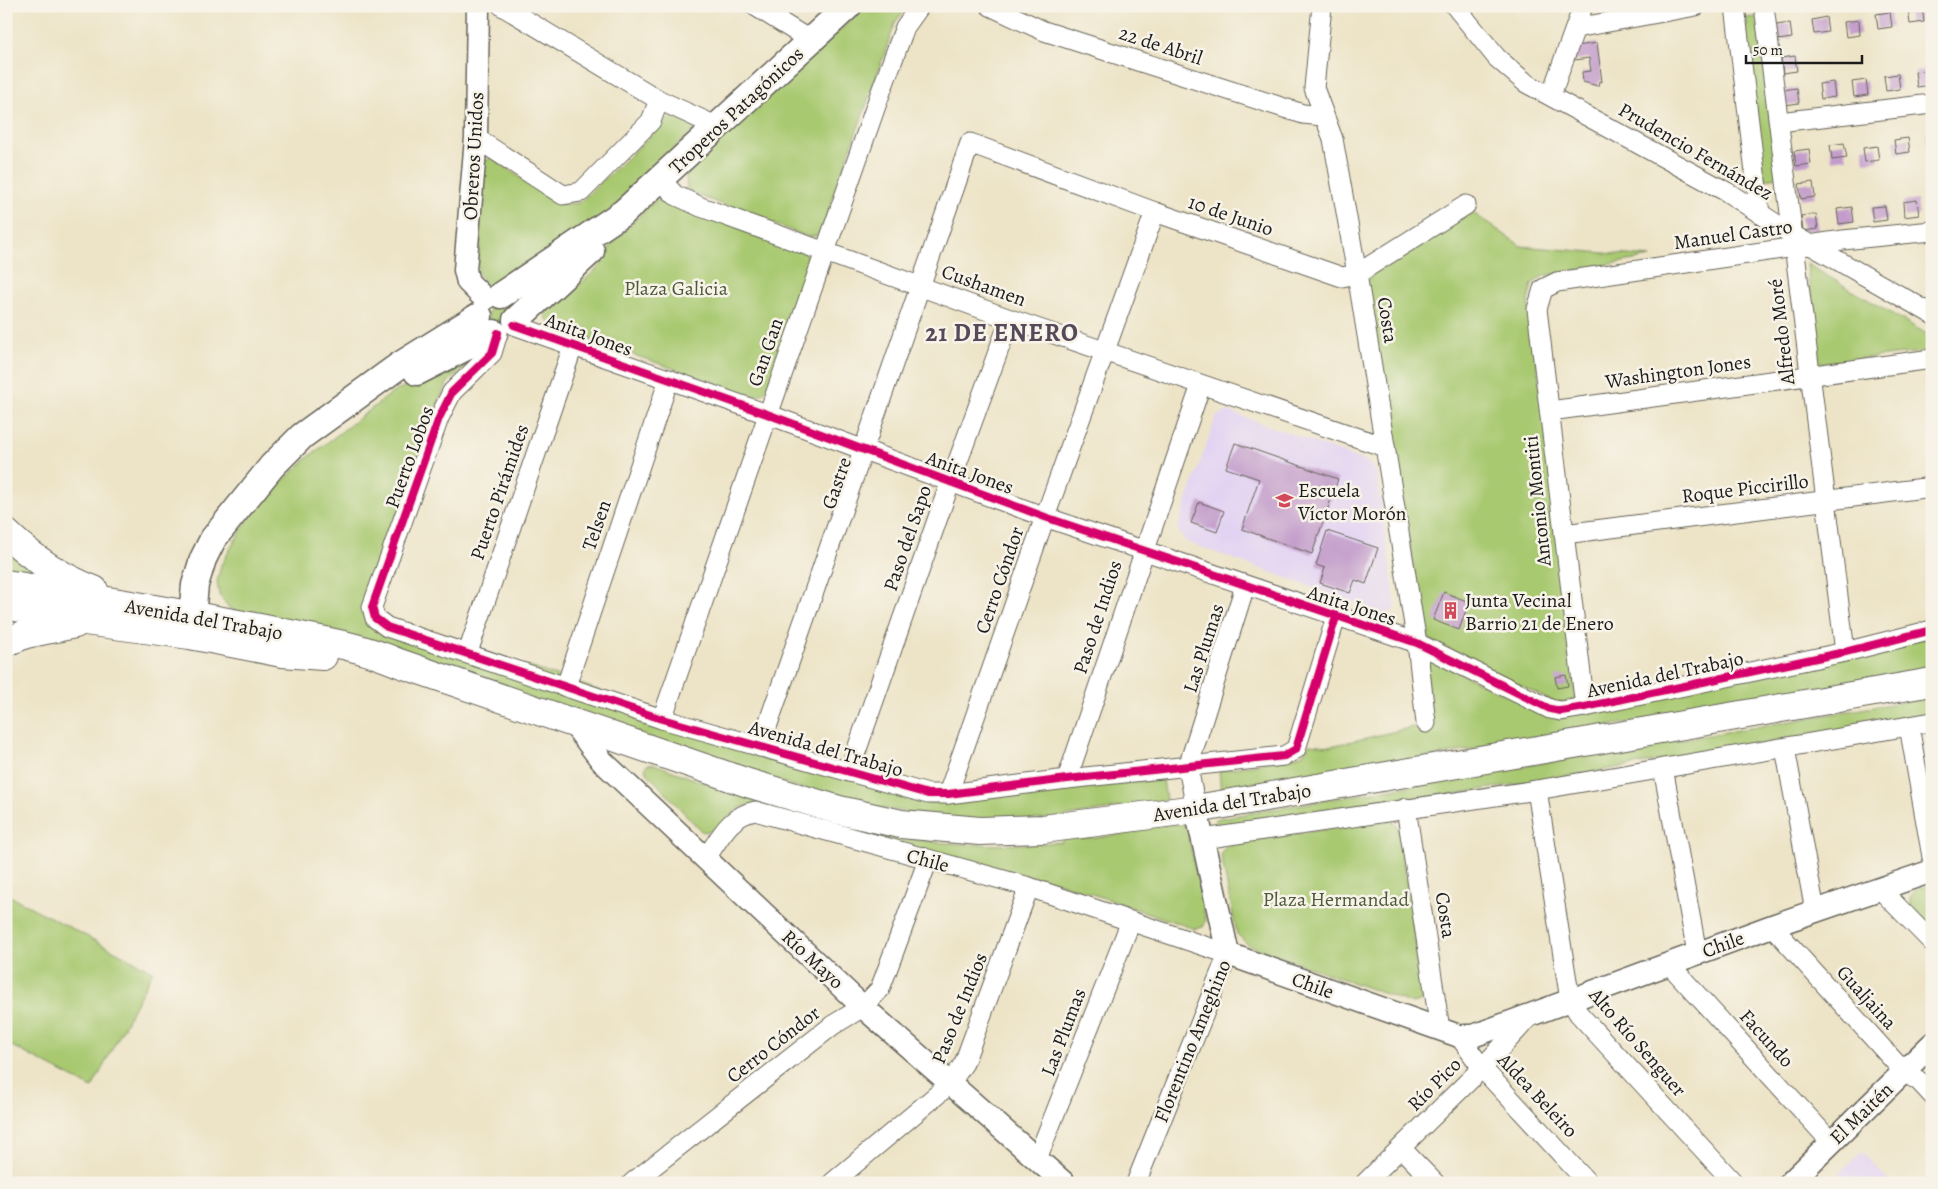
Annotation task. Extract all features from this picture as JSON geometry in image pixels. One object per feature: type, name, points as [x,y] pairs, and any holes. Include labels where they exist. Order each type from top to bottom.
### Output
[{"type":"main road","name":"Troperos Patagónicos","points":[[191,625],[206,590],[226,531],[238,507],[272,466],[302,436],[400,365],[498,317],[605,238],[624,212],[848,6]]},
{"type":"main road","points":[[6,533],[41,563],[73,582],[132,605]]},
{"type":"main road","name":"Avenida del Trabajo","points":[[6,584],[132,605],[191,625]]},
{"type":"main road","name":"Avenida del Trabajo","points":[[6,605],[85,621],[191,625],[339,643],[375,653],[748,783],[872,819],[901,824],[980,831],[1043,829],[1196,809],[1932,682]]},
{"type":"main road","points":[[6,642],[26,634],[85,621]]},
{"type":"street","name":"Obreros Unidos","points":[[478,6],[476,138],[465,270],[468,282],[498,317]]},
{"type":"street","points":[[502,6],[660,100],[718,127]]},
{"type":"street","points":[[755,6],[811,41]]},
{"type":"street","name":"Gan Gan","points":[[662,718],[824,251],[905,27],[920,6]]},
{"type":"street","name":"22 de Abril","points":[[990,6],[1044,31],[1303,114],[1323,116]]},
{"type":"street","name":"Costa","points":[[1322,6],[1314,88],[1333,139],[1357,274],[1417,643],[1426,723]]},
{"type":"street","name":"Prudencio Fernández","points":[[1455,6],[1511,72],[1526,83],[1727,192],[1760,214],[1793,241],[1813,244],[1932,314]]},
{"type":"street","points":[[1551,95],[1584,6]]},
{"type":"street","points":[[1576,28],[1696,6]]},
{"type":"street","points":[[1735,6],[1760,214]]},
{"type":"street","name":"Alfredo Moré","points":[[1764,6],[1845,652]]},
{"type":"street","points":[[476,138],[563,195],[580,192],[651,121],[660,100]]},
{"type":"street","points":[[1779,122],[1932,104]]},
{"type":"street","name":"10 de Junio","points":[[970,143],[1155,212],[1328,273],[1342,277],[1357,274]]},
{"type":"street","name":"Gastre","points":[[760,747],[970,143]]},
{"type":"street","name":"Cushamen","points":[[660,179],[675,195],[684,199],[824,251],[1010,319],[1385,447]]},
{"type":"street","points":[[1357,274],[1466,205]]},
{"type":"street","name":"Cerro Cóndor","points":[[948,794],[1044,517],[1155,212]]},
{"type":"street","name":"Manuel Castro","points":[[1813,244],[1932,231]]},
{"type":"street","name":"Manuel Castro","points":[[1542,290],[1557,282],[1793,241]]},
{"type":"street","name":"Antonio Montiti","points":[[1542,290],[1537,309],[1585,708]]},
{"type":"street","name":"Anita Jones","points":[[498,317],[1044,517],[1417,643]]},
{"type":"street","name":"Puerto Lobos","points":[[372,607],[439,418],[452,392],[492,353],[498,317]]},
{"type":"street","name":"Paso del Sapo","points":[[849,772],[950,483],[1010,319]]},
{"type":"street","name":"Puerto Pirámides","points":[[468,652],[573,346]]},
{"type":"street","name":"Washington Jones","points":[[1550,412],[1932,359]]},
{"type":"street","name":"Telsen","points":[[566,686],[669,379]]},
{"type":"street","name":"Paso de Indios","points":[[1068,778],[1143,551],[1201,385]]},
{"type":"street","name":"Roque Piccirillo","points":[[1564,534],[1932,487]]},
{"type":"street","name":"Las Plumas","points":[[1196,809],[1188,767],[1245,586]]},
{"type":"street","name":"Avenida del Trabajo","points":[[372,607],[375,618],[387,626],[662,718],[928,794],[948,794],[1068,778],[1284,756],[1296,749],[1336,617]]},
{"type":"street","name":"Avenida del Trabajo","points":[[1417,643],[1550,709],[1561,711],[1585,708],[1845,652],[1932,630]]},
{"type":"street","name":"Avenida del Trabajo","points":[[1203,839],[1537,790],[1932,722]]},
{"type":"street","name":"Río Mayo","points":[[573,723],[602,761],[863,1007],[1064,1183]]},
{"type":"street","points":[[1909,726],[1932,857]]},
{"type":"street","points":[[1785,748],[1815,910]]},
{"type":"street","points":[[1663,768],[1697,953]]},
{"type":"street","name":"Alto Río Senguer","points":[[1537,790],[1570,1000],[1579,1014],[1734,1183]]},
{"type":"street","name":"Costa","points":[[1406,808],[1450,1033]]},
{"type":"street","name":"Florentino Ameghino","points":[[1136,1183],[1228,954],[1196,809]]},
{"type":"street","name":"Chile","points":[[706,858],[730,824],[741,814],[755,811],[1029,887],[1228,954],[1450,1033],[1473,1036],[1815,910],[1932,871]]},
{"type":"street","name":"Cerro Cóndor","points":[[632,1183],[833,1025],[863,1007],[880,989],[928,860]]},
{"type":"street","name":"Paso de Indios","points":[[837,1182],[950,1084],[964,1063],[1029,887]]},
{"type":"street","points":[[1880,889],[1932,942]]},
{"type":"street","name":"Las Plumas","points":[[1037,1159],[1131,921]]},
{"type":"street","name":"Gualjaina","points":[[1772,926],[1904,1072],[1919,1081],[1932,1095]]},
{"type":"street","name":"Facundo","points":[[1669,964],[1831,1142]]},
{"type":"street","name":"Río Pico","points":[[1365,1183],[1482,1068],[1531,1014]]},
{"type":"street","name":"Aldea Beleiro","points":[[1450,1033],[1588,1183]]},
{"type":"street","name":"El Maitén","points":[[1790,1183],[1932,1044]]},
{"type":"street","points":[[1401,1148],[1435,1183]]},
{"type":"shaded area","name":"Escuela Víctor Morón","points":[[1228,411],[1368,462],[1377,473],[1396,608],[1387,614],[1186,542],[1177,529],[1216,417]]},
{"type":"shaded area","points":[[1862,1152],[1891,1183],[1830,1183]]},
{"type":"green space","points":[[866,6],[909,6],[896,21],[822,229],[816,236],[808,237],[692,193],[687,188],[686,175]]},
{"type":"green space","points":[[1757,17],[1778,177],[1764,179],[1744,18]]},
{"type":"green space","points":[[672,116],[683,116],[700,124],[598,223],[494,290],[487,287],[478,272],[483,163],[491,157],[558,204],[579,203]]},
{"type":"green space","name":"Plaza Galicia","points":[[665,199],[806,253],[810,266],[771,384],[762,394],[754,396],[555,328],[547,320],[545,311],[556,295],[577,287],[601,265],[611,245],[650,205],[657,200]]},
{"type":"green space","points":[[1472,212],[1521,246],[1651,257],[1543,276],[1532,284],[1528,301],[1545,422],[1576,701],[1561,706],[1429,639],[1424,632],[1367,282],[1373,273]]},
{"type":"green space","points":[[1807,264],[1932,337],[1932,351],[1817,363]]},
{"type":"green space","points":[[498,305],[505,308],[508,315],[505,322],[498,325],[491,322],[488,315],[491,308]]},
{"type":"green space","points":[[480,354],[448,382],[435,409],[368,612],[930,803],[1163,779],[1166,800],[1050,819],[968,821],[852,804],[248,617],[229,608],[219,595],[217,582],[221,565],[247,520],[279,484],[311,455],[392,393],[455,360]]},
{"type":"green space","points":[[6,542],[53,577],[6,576]]},
{"type":"green space","points":[[1932,637],[1932,670],[1221,793],[1219,771],[1302,755],[1309,744],[1331,746],[1431,723],[1425,656],[1531,707]]},
{"type":"green space","points":[[1932,697],[1932,715],[1539,781],[1218,829],[1215,819]]},
{"type":"green space","points":[[654,764],[807,817],[870,832],[922,841],[1002,845],[1062,842],[1062,838],[1095,838],[1136,832],[1150,826],[1183,824],[1187,829],[1206,921],[1203,927],[1195,929],[1057,882],[958,860],[745,806],[733,813],[714,830],[708,832],[701,831],[648,774],[645,769],[647,765]]},
{"type":"green space","name":"Plaza Hermandad","points":[[1392,820],[1398,827],[1423,995],[1420,1002],[1413,1004],[1248,945],[1237,934],[1221,856],[1223,850],[1231,843]]},
{"type":"green space","points":[[1932,884],[1932,927],[1911,905],[1910,897],[1917,889]]},
{"type":"green space","points":[[6,894],[153,971],[92,1088],[6,1043]]},
{"type":"building","points":[[1922,7],[1924,22],[1910,24],[1908,9]]},
{"type":"building","points":[[1890,12],[1892,27],[1878,29],[1876,14]]},
{"type":"building","points":[[1826,17],[1828,32],[1814,34],[1812,20]]},
{"type":"building","points":[[1859,20],[1860,35],[1846,37],[1844,22]]},
{"type":"building","points":[[1790,23],[1792,38],[1778,40],[1776,25]]},
{"type":"building","points":[[1597,43],[1602,82],[1599,81],[1598,86],[1583,82],[1582,72],[1591,71],[1589,58],[1574,60],[1577,46]]},
{"type":"building","points":[[1795,56],[1797,71],[1783,73],[1781,58]]},
{"type":"building","points":[[1930,70],[1932,85],[1917,87],[1915,72]]},
{"type":"building","points":[[1898,74],[1900,89],[1886,91],[1884,76]]},
{"type":"building","points":[[1866,80],[1868,95],[1854,97],[1852,82]]},
{"type":"building","points":[[1833,82],[1835,97],[1821,99],[1819,84]]},
{"type":"building","points":[[1797,88],[1799,103],[1785,105],[1783,90]]},
{"type":"building","points":[[1932,134],[1932,149],[1928,150],[1926,135]]},
{"type":"building","points":[[1908,138],[1910,152],[1896,154],[1894,140]]},
{"type":"building","points":[[1844,143],[1847,158],[1832,160],[1830,145]]},
{"type":"building","points":[[1877,146],[1879,160],[1865,162],[1863,148]]},
{"type":"building","points":[[1809,149],[1811,164],[1796,166],[1794,151]]},
{"type":"building","points":[[1813,182],[1815,197],[1801,199],[1799,184]]},
{"type":"building","points":[[1917,200],[1919,215],[1904,217],[1903,202]]},
{"type":"building","points":[[1885,206],[1887,220],[1873,222],[1871,207]]},
{"type":"building","points":[[1852,207],[1854,222],[1839,224],[1837,209]]},
{"type":"building","points":[[1816,214],[1818,229],[1803,231],[1801,216]]},
{"type":"building","points":[[1235,443],[1338,479],[1312,554],[1242,529],[1259,479],[1226,468]]},
{"type":"building","points":[[1199,502],[1224,511],[1217,532],[1191,523]]},
{"type":"building","points":[[1327,531],[1378,548],[1366,584],[1355,580],[1350,593],[1320,583],[1325,568],[1316,565]]},
{"type":"building","name":"Junta Vecinal Barrio 21 de Enero","points":[[1444,592],[1469,602],[1459,630],[1433,620]]},
{"type":"building","points":[[1566,675],[1568,686],[1557,688],[1555,677]]},
{"type":"cycle path","points":[[514,325],[767,414],[1045,517],[1417,643],[1550,709],[1561,711],[1585,707],[1845,652],[1932,630]]},
{"type":"cycle path","points":[[498,333],[492,353],[452,392],[439,418],[372,607],[375,618],[387,627],[662,719],[928,794],[948,794],[1067,779],[1284,756],[1296,749],[1336,617]]},
{"type":"place","name":"Escuela Víctor Morón","points":[[1284,501]]},
{"type":"place","name":"Junta Vecinal Barrio 21 de Enero","points":[[1451,611]]},
{"type":"district","name":"21 DE ENERO","points":[[1002,332]]}]
